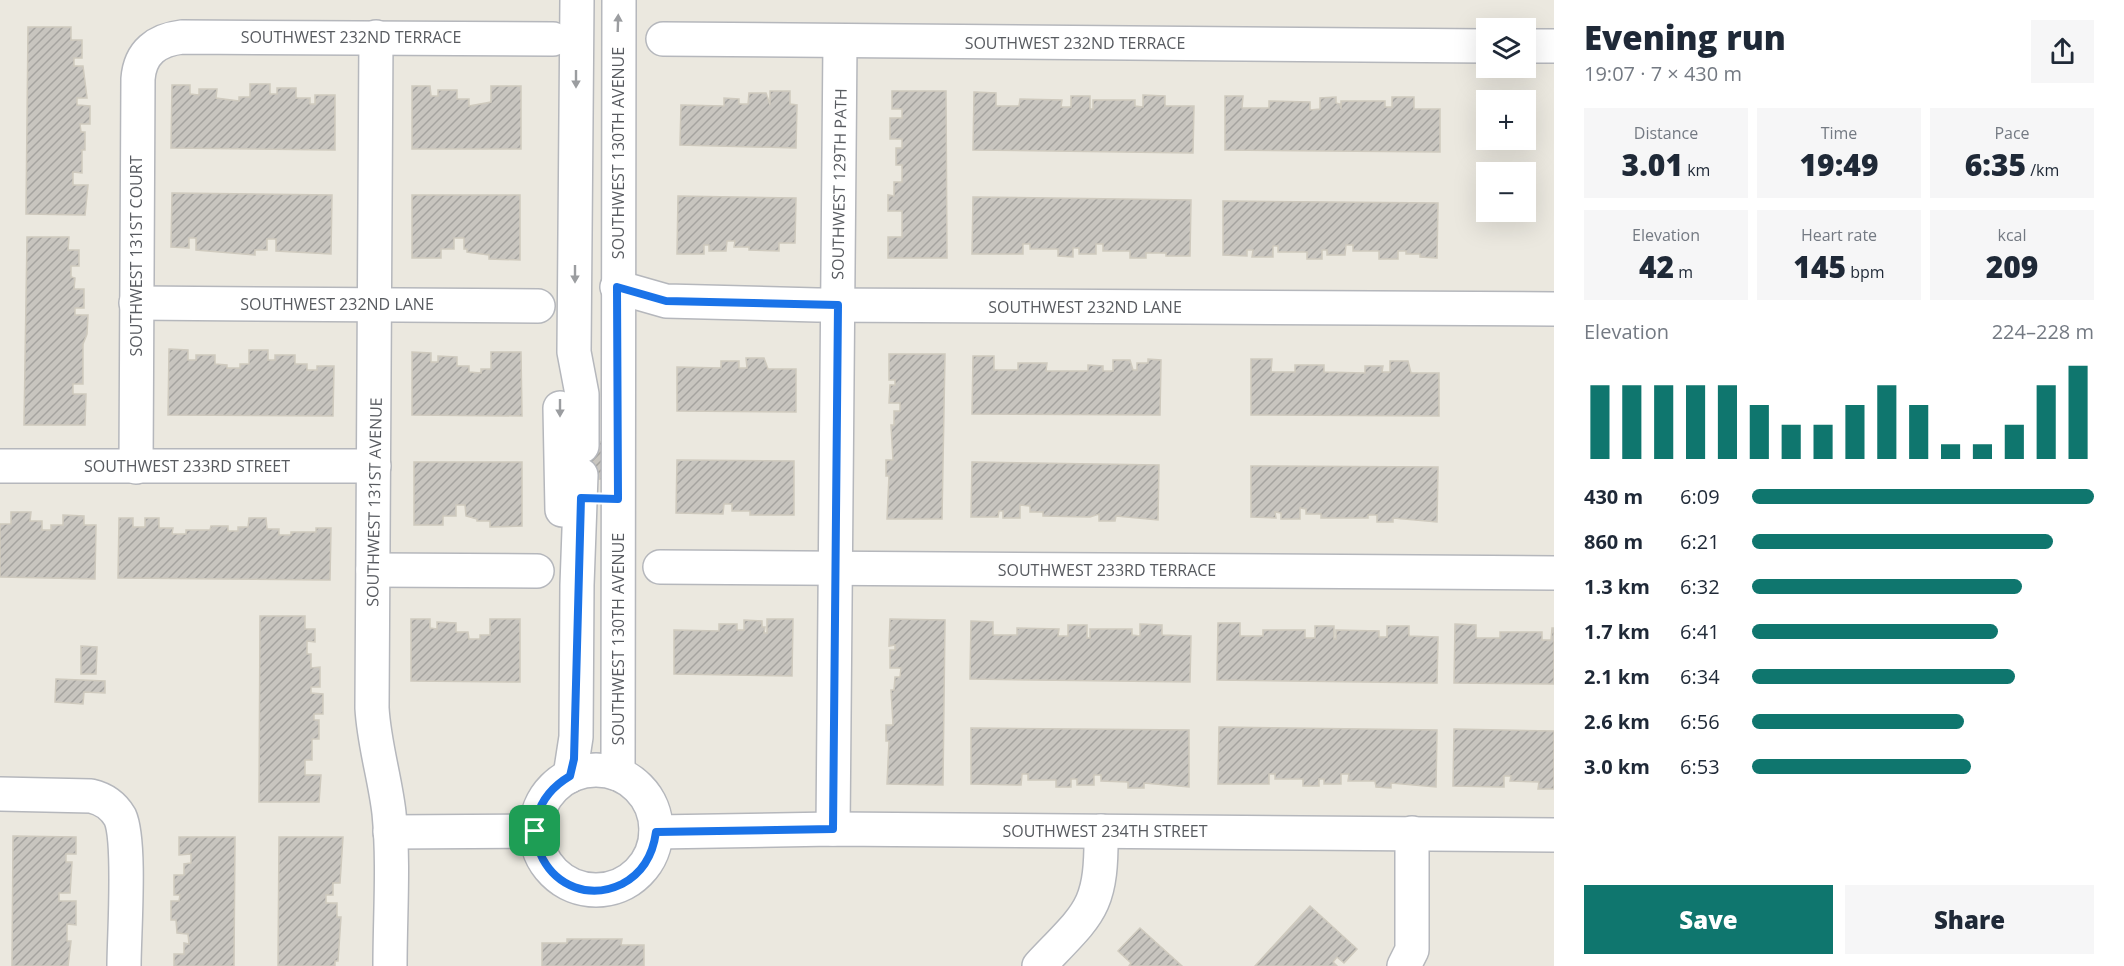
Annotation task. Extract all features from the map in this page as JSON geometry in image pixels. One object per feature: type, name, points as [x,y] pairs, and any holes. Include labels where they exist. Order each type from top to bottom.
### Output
[{"type":"street","points":[[570,776],[576,737],[582,394],[574,352],[577,0]]},
{"type":"street","name":"SOUTHWEST 130TH AVENUE","points":[[618,774],[619,0]]},
{"type":"street","name":"SOUTHWEST 232ND TERRACE","points":[[150,48],[163,40],[182,37],[554,39]]},
{"type":"street","name":"SOUTHWEST 131ST AVENUE","points":[[376,37],[373,723],[387,800],[390,832],[390,966]]},
{"type":"street","name":"SOUTHWEST 232ND TERRACE","points":[[663,39],[1476,46]]},
{"type":"street","name":"SOUTHWEST 129TH PATH","points":[[833,829],[840,42]]},
{"type":"street","points":[[1536,46],[1554,46]]},
{"type":"street","name":"SOUTHWEST 131ST COURT","points":[[136,467],[138,79],[140,65],[150,48]]},
{"type":"street","name":"SOUTHWEST 232ND LANE","points":[[617,287],[666,301],[838,305],[1554,309]]},
{"type":"street","name":"SOUTHWEST 232ND LANE","points":[[136,303],[538,306]]},
{"type":"street","points":[[574,352],[560,394],[560,488],[577,585]]},
{"type":"street","name":"SOUTHWEST 233RD STREET","points":[[0,466],[374,466]]},
{"type":"street","points":[[581,473],[618,499]]},
{"type":"street","name":"SOUTHWEST 233RD TERRACE","points":[[660,567],[1554,573]]},
{"type":"street","points":[[373,570],[537,572]]},
{"type":"street","points":[[594,770],[618,774],[634,784],[646,797],[654,814],[656,832],[654,846],[640,871],[629,880],[602,890],[574,886],[550,870],[537,845],[536,817],[544,798],[558,783],[570,776],[594,770]]},
{"type":"street","points":[[0,794],[91,796],[101,799],[115,810],[125,838],[124,966]]},
{"type":"street","name":"SOUTHWEST 234TH STREET","points":[[656,832],[833,829],[1554,835]]},
{"type":"street","points":[[390,832],[535,831]]},
{"type":"street","points":[[1039,966],[1093,904],[1099,885],[1101,831]]},
{"type":"street","points":[[1404,966],[1412,950],[1412,833]]},
{"type":"building","points":[[28,27],[71,27],[71,40],[82,40],[82,58],[74,58],[74,66],[83,66],[87,98],[77,98],[77,105],[90,106],[90,124],[80,124],[81,132],[85,132],[85,150],[82,150],[82,173],[73,172],[73,185],[88,185],[85,215],[26,214]]},
{"type":"building","points":[[250,84],[270,84],[270,94],[277,94],[277,88],[296,88],[296,98],[310,98],[310,104],[315,104],[315,95],[335,95],[335,150],[171,148],[172,85],[190,85],[190,94],[199,95],[199,89],[217,89],[216,98],[239,101],[239,97],[250,97]]},
{"type":"building","points":[[412,86],[430,86],[431,96],[438,96],[438,90],[457,90],[457,99],[469,99],[469,106],[491,102],[491,86],[521,86],[521,149],[412,149]]},
{"type":"building","points":[[770,91],[790,91],[790,104],[797,105],[796,148],[680,145],[681,105],[724,106],[724,98],[739,99],[739,104],[748,104],[749,93],[766,93],[770,105]]},
{"type":"building","points":[[892,91],[946,91],[947,258],[888,258],[888,237],[902,237],[902,211],[888,211],[888,195],[894,196],[894,182],[902,182],[902,165],[896,165],[896,148],[902,148],[902,139],[890,139],[890,118],[902,118],[902,109],[892,109]]},
{"type":"building","points":[[974,92],[996,93],[996,106],[1019,106],[1020,99],[1062,100],[1061,107],[1071,107],[1071,96],[1090,96],[1090,109],[1093,109],[1093,100],[1135,100],[1135,106],[1143,107],[1143,95],[1165,96],[1165,106],[1194,106],[1193,153],[973,150]]},
{"type":"building","points":[[1225,96],[1243,96],[1242,108],[1269,108],[1269,101],[1310,102],[1310,110],[1320,109],[1320,98],[1336,97],[1336,103],[1340,104],[1341,109],[1341,101],[1385,101],[1385,107],[1392,107],[1392,97],[1414,97],[1414,109],[1440,109],[1440,152],[1225,150]]},
{"type":"building","points":[[172,193],[332,195],[331,254],[276,251],[276,239],[267,239],[267,250],[255,250],[255,255],[196,250],[196,238],[189,238],[189,248],[171,247]]},
{"type":"building","points":[[412,195],[520,195],[520,260],[489,259],[489,255],[467,252],[467,249],[464,249],[464,238],[454,238],[454,249],[441,249],[441,258],[412,258]]},
{"type":"building","points":[[678,196],[796,198],[795,243],[779,243],[779,251],[749,250],[749,247],[734,247],[735,241],[727,241],[726,251],[709,251],[709,245],[704,245],[704,254],[677,254]]},
{"type":"building","points":[[973,197],[1191,200],[1190,256],[1146,253],[1146,258],[1130,258],[1130,251],[1103,251],[1103,244],[1096,244],[1096,254],[1079,254],[1079,248],[1073,248],[1073,257],[1058,256],[1058,249],[1030,249],[1030,244],[1023,244],[1023,254],[972,254]]},
{"type":"building","points":[[1223,201],[1438,203],[1437,258],[1420,257],[1420,254],[1406,254],[1406,251],[1398,251],[1398,259],[1379,259],[1379,251],[1353,251],[1353,245],[1346,245],[1345,255],[1327,255],[1327,250],[1322,250],[1322,259],[1307,259],[1307,252],[1278,252],[1278,246],[1273,246],[1273,257],[1252,257],[1253,250],[1247,250],[1247,256],[1223,255]]},
{"type":"building","points":[[27,237],[69,237],[68,250],[79,250],[79,266],[71,266],[71,277],[75,278],[74,289],[84,289],[84,308],[75,308],[75,315],[88,315],[87,334],[83,344],[83,384],[73,384],[73,394],[86,394],[85,425],[24,425]]},
{"type":"building","points":[[169,349],[188,350],[188,360],[196,360],[196,355],[215,355],[215,364],[227,365],[227,368],[240,368],[240,364],[249,364],[249,350],[268,350],[268,360],[275,360],[275,355],[295,355],[295,364],[307,364],[307,370],[317,370],[317,366],[334,366],[333,416],[168,415]]},
{"type":"building","points":[[412,352],[431,353],[431,362],[438,362],[438,356],[457,357],[457,366],[469,366],[469,372],[481,373],[481,369],[491,369],[491,352],[521,352],[522,416],[412,415]]},
{"type":"building","points":[[889,354],[945,354],[942,519],[887,519],[889,476],[886,476],[886,460],[893,460],[891,425],[894,425],[894,411],[900,411],[900,403],[889,403],[890,385],[895,385],[895,380],[889,380]]},
{"type":"building","points":[[973,356],[994,356],[994,370],[1018,370],[1018,363],[1047,363],[1046,371],[1088,371],[1088,365],[1103,366],[1103,371],[1113,371],[1113,360],[1130,360],[1133,370],[1137,370],[1137,363],[1148,363],[1148,359],[1161,360],[1160,415],[972,414]]},
{"type":"building","points":[[746,358],[764,358],[768,369],[796,369],[796,412],[677,411],[677,367],[721,368],[721,361],[739,361],[739,368],[747,368]]},
{"type":"building","points":[[1251,359],[1272,359],[1271,372],[1295,372],[1295,365],[1324,365],[1324,372],[1365,373],[1365,366],[1383,366],[1382,372],[1390,372],[1390,361],[1408,361],[1411,373],[1439,373],[1439,416],[1251,415]]},
{"type":"building","points":[[590,442],[606,442],[605,480],[569,475]]},
{"type":"building","points":[[677,460],[794,461],[794,515],[750,515],[750,511],[732,511],[732,504],[724,504],[723,514],[676,513]]},
{"type":"building","points":[[414,462],[522,462],[522,526],[490,527],[490,521],[477,521],[477,519],[466,516],[465,505],[456,505],[456,516],[443,516],[443,525],[414,525]]},
{"type":"building","points":[[972,462],[1159,465],[1158,520],[1116,516],[1115,521],[1099,521],[1099,514],[1090,517],[1043,516],[1043,512],[1030,512],[1030,506],[1020,505],[1020,518],[1003,518],[1003,511],[999,511],[998,517],[971,517]]},
{"type":"building","points":[[1251,466],[1438,467],[1437,522],[1393,518],[1393,522],[1377,522],[1377,515],[1368,515],[1368,518],[1321,518],[1321,514],[1306,514],[1306,509],[1300,508],[1300,519],[1281,519],[1281,513],[1275,512],[1276,518],[1251,517]]},
{"type":"building","points":[[11,512],[31,512],[30,521],[42,521],[42,530],[51,530],[51,525],[63,525],[63,515],[84,516],[84,525],[96,525],[95,579],[0,577],[0,524],[11,524]]},
{"type":"building","points":[[119,518],[133,518],[133,527],[145,527],[145,518],[159,518],[159,528],[173,528],[172,534],[186,534],[186,530],[210,530],[211,526],[228,526],[228,531],[238,531],[238,527],[248,527],[249,518],[266,518],[267,529],[279,529],[279,535],[291,535],[291,532],[316,532],[316,528],[331,528],[330,580],[118,578]]},
{"type":"building","points":[[260,616],[305,616],[305,629],[315,629],[315,642],[307,641],[307,654],[311,654],[311,668],[320,667],[320,687],[311,687],[311,693],[323,694],[323,714],[314,714],[314,720],[319,720],[319,739],[312,739],[312,760],[305,760],[305,775],[321,775],[319,802],[259,802]]},
{"type":"building","points":[[411,619],[430,619],[430,628],[437,629],[437,622],[456,623],[456,632],[468,632],[469,639],[480,639],[480,635],[490,635],[490,619],[520,619],[520,682],[411,681]]},
{"type":"building","points":[[767,619],[793,619],[792,676],[674,674],[674,630],[719,631],[719,624],[737,624],[737,630],[744,630],[744,620],[762,621],[762,627],[765,627],[764,633],[767,633]]},
{"type":"building","points":[[890,619],[945,620],[943,785],[887,784],[889,741],[886,741],[886,725],[893,725],[891,690],[894,690],[895,677],[900,677],[901,668],[890,668],[890,650],[895,650],[895,645],[889,646]]},
{"type":"building","points":[[971,621],[993,622],[993,635],[1017,635],[1017,628],[1059,629],[1058,636],[1068,636],[1068,625],[1087,625],[1087,638],[1090,638],[1090,629],[1132,629],[1132,635],[1140,636],[1140,624],[1162,625],[1162,635],[1191,636],[1190,682],[970,679]]},
{"type":"building","points":[[1218,623],[1240,623],[1240,636],[1263,636],[1263,630],[1305,630],[1305,638],[1315,638],[1315,626],[1334,626],[1334,639],[1336,639],[1336,630],[1379,631],[1379,637],[1387,637],[1387,626],[1409,626],[1409,636],[1438,637],[1437,683],[1217,680]]},
{"type":"building","points":[[1455,624],[1476,625],[1476,638],[1500,638],[1500,632],[1542,632],[1542,640],[1551,640],[1552,628],[1554,628],[1554,684],[1454,683]]},
{"type":"building","points":[[81,646],[97,647],[96,674],[81,674]]},
{"type":"building","points":[[56,679],[105,681],[105,693],[84,692],[83,704],[55,702]]},
{"type":"building","points":[[1219,727],[1437,730],[1436,787],[1391,783],[1391,788],[1376,787],[1375,781],[1348,781],[1349,774],[1341,774],[1341,784],[1324,784],[1324,779],[1319,779],[1319,786],[1303,786],[1303,779],[1275,779],[1275,774],[1269,774],[1269,784],[1218,784]]},
{"type":"building","points":[[971,728],[1189,730],[1189,787],[1144,783],[1144,788],[1128,788],[1128,782],[1101,781],[1101,775],[1094,775],[1094,785],[1077,785],[1077,779],[1071,779],[1071,787],[1056,787],[1056,780],[1028,780],[1028,774],[1022,774],[1021,785],[971,784]]},
{"type":"building","points":[[1454,729],[1554,731],[1554,789],[1538,789],[1539,782],[1510,781],[1511,776],[1504,776],[1504,787],[1453,786]]},
{"type":"building","points":[[13,836],[76,837],[76,854],[66,854],[66,862],[72,862],[70,893],[59,893],[59,901],[76,901],[76,925],[67,924],[67,941],[71,941],[68,966],[12,966]]},
{"type":"building","points":[[179,837],[235,837],[234,966],[174,966],[174,954],[184,954],[184,943],[189,944],[188,934],[177,933],[176,920],[171,920],[171,901],[179,901],[180,895],[174,895],[174,875],[184,875],[184,864],[191,863],[191,854],[179,855]]},
{"type":"building","points":[[279,837],[343,837],[340,883],[333,883],[333,895],[326,895],[326,903],[337,903],[337,917],[341,917],[338,961],[335,961],[335,966],[278,966]]},
{"type":"building","points":[[1310,906],[1357,949],[1344,963],[1337,957],[1333,962],[1337,966],[1255,966]]},
{"type":"building","points":[[1140,928],[1182,966],[1129,966],[1131,963],[1118,951]]},
{"type":"building","points":[[567,939],[622,939],[621,945],[644,945],[644,966],[542,966],[542,943],[567,943]]},
{"type":"route","points":[[617,287],[641,296],[666,301],[838,305],[833,829],[656,832],[654,846],[640,871],[629,880],[602,890],[588,890],[574,886],[550,870],[537,845],[535,831],[536,817],[541,804],[558,783],[570,776],[574,759],[581,498],[618,499],[617,287]]}]
